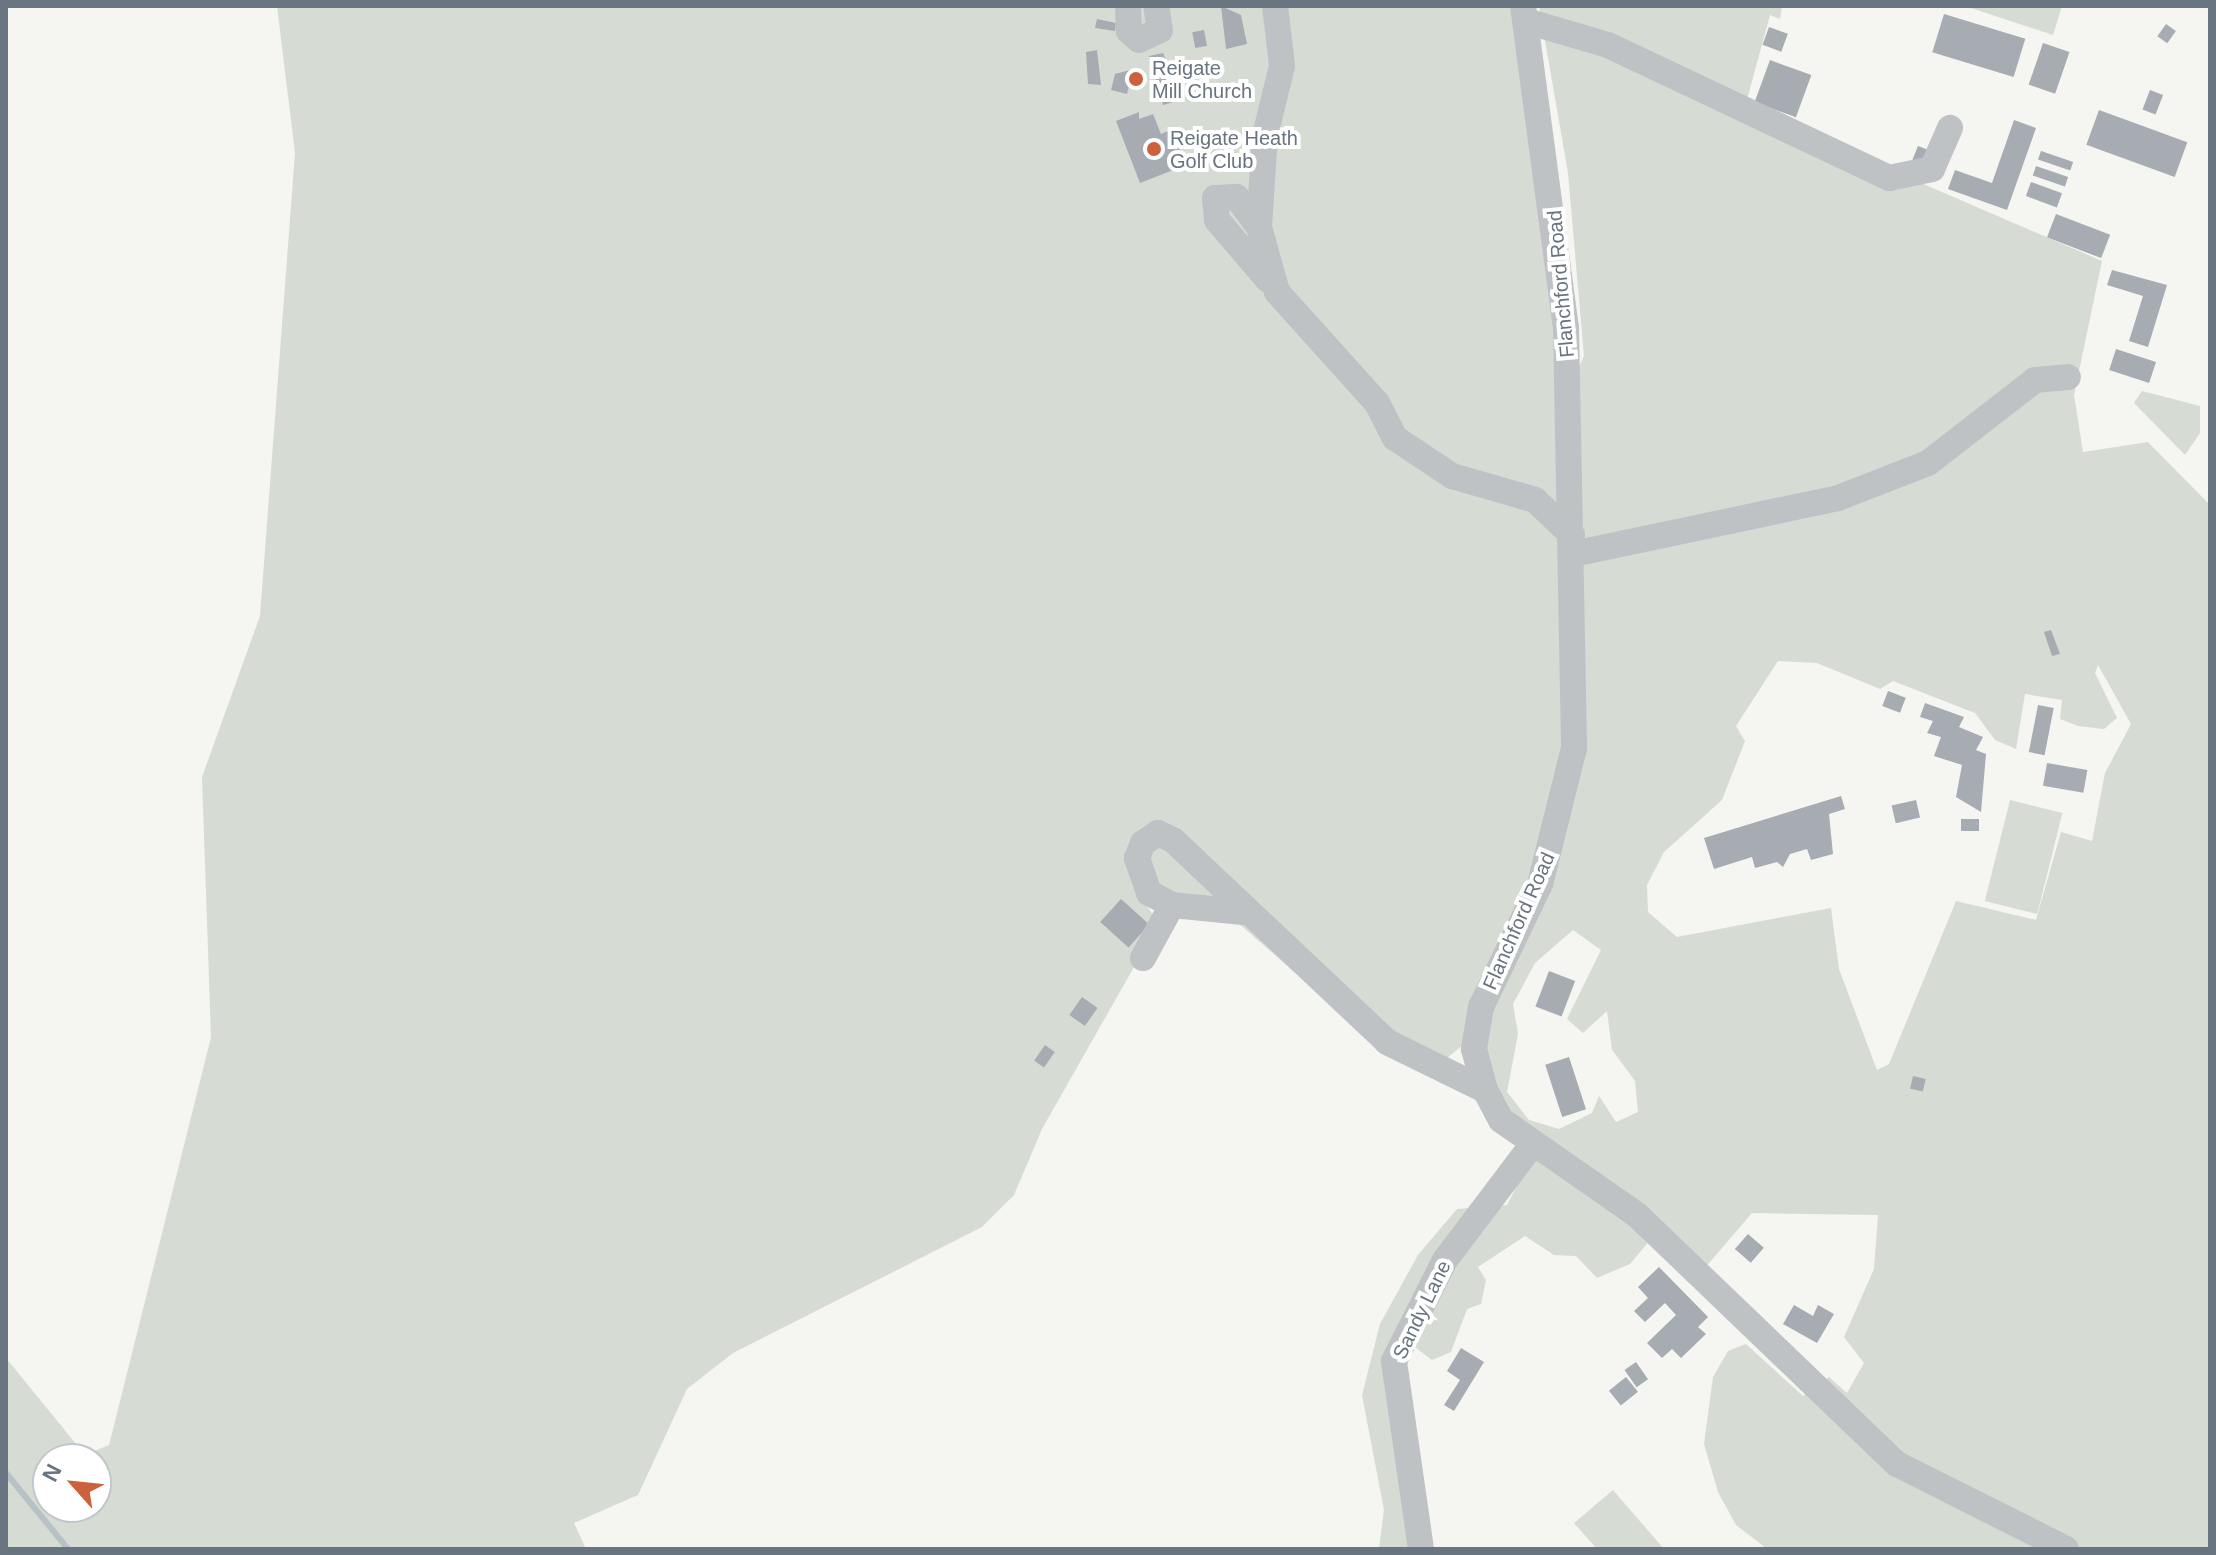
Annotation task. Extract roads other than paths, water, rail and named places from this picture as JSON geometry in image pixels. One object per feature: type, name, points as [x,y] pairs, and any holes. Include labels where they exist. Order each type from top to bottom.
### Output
[{"type":"street","points":[[1128,6],[1129,31],[1139,40],[1160,30],[1156,6]]},
{"type":"street","points":[[1275,6],[1282,66],[1265,136],[1259,227],[1277,292]]},
{"type":"street","points":[[1524,13],[1621,51],[1889,178],[1932,169],[1950,128]]},
{"type":"street","name":"Flanchford Road","points":[[1524,13],[1561,261],[1572,544],[1574,748],[1540,884],[1481,1007],[1474,1049],[1485,1090],[1501,1120],[1532,1145],[1637,1215],[1897,1464],[2066,1549]]},
{"type":"street","points":[[1259,227],[1236,197],[1215,198],[1217,220],[1377,403],[1395,438],[1452,476],[1535,500],[1572,544],[1838,498],[1952,449],[2035,380],[2068,377]]},
{"type":"street","points":[[1535,500],[1569,482]]},
{"type":"street","points":[[1243,912],[1172,905],[1140,879],[1139,850],[1158,833],[1387,1042],[1485,1090]]},
{"type":"street","points":[[1143,958],[1172,905]]},
{"type":"street","name":"Sandy Lane","points":[[1421,1549],[1394,1361],[1445,1260],[1532,1145]]},
{"type":"waterway","points":[[6,1473],[68,1549]]},
{"type":"place","name":"Reigate Mill Church","points":[[1136,79]]},
{"type":"place","name":"Reigate Heath Golf Club","points":[[1154,149]]}]
